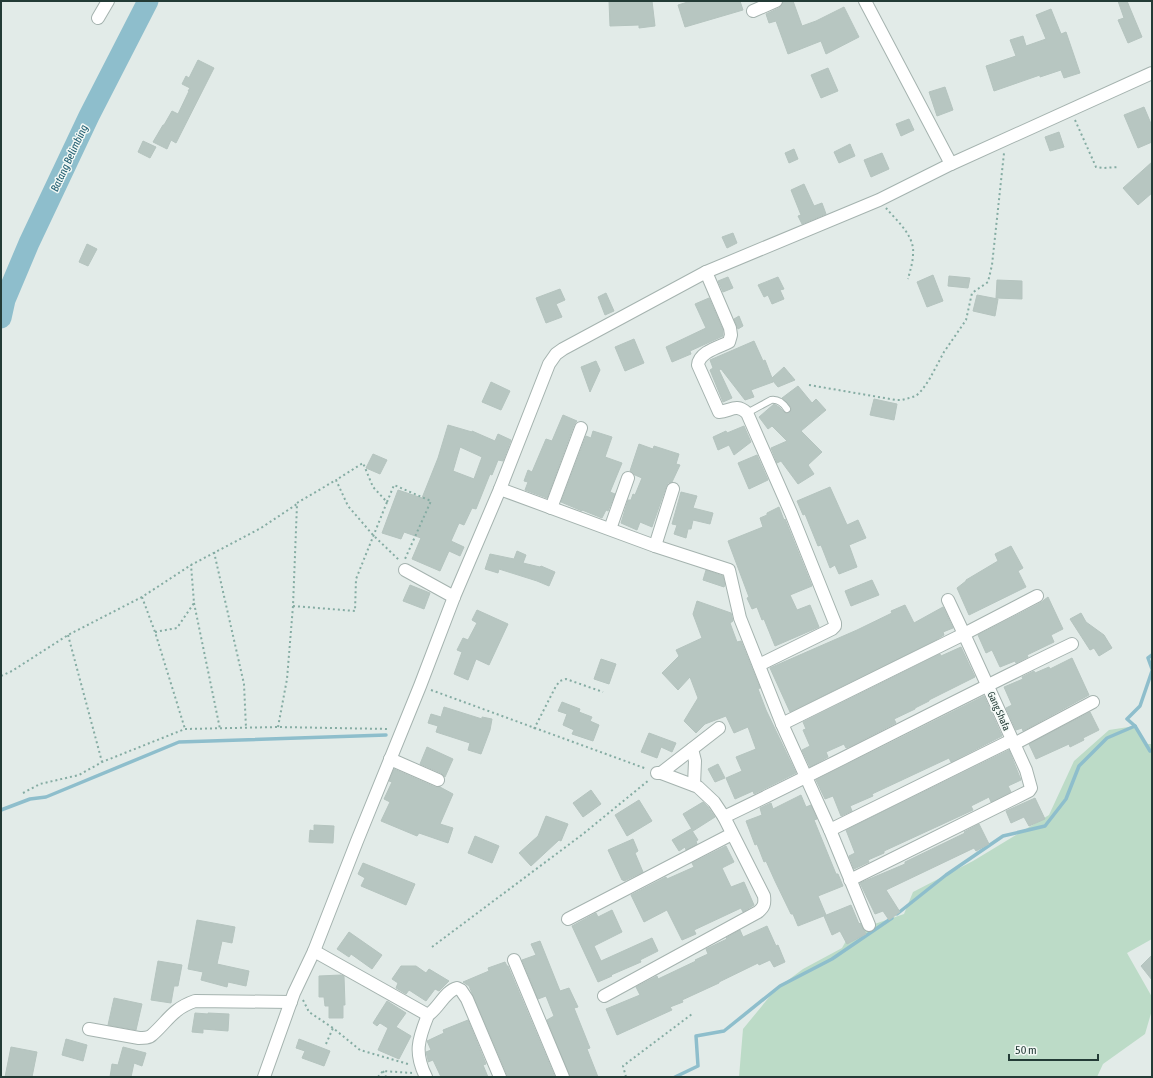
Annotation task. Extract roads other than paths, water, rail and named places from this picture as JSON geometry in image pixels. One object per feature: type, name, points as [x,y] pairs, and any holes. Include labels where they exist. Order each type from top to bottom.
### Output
[{"type":"street","points":[[98,18],[108,1]]},
{"type":"street","points":[[753,11],[776,1]]},
{"type":"street","points":[[865,1],[952,164]]},
{"type":"street","points":[[264,1077],[293,998],[314,951],[454,597],[500,489],[549,364],[556,354],[706,272],[879,200],[952,164],[1006,141],[1070,109],[1152,73]]},
{"type":"street","points":[[706,272],[730,328],[731,338],[729,342],[704,354],[700,358],[698,365],[719,412],[740,408],[747,413],[835,623],[835,626],[832,629],[759,665]]},
{"type":"street","points":[[551,508],[581,428]]},
{"type":"street","points":[[610,529],[628,478]]},
{"type":"street","points":[[500,489],[655,546],[729,570],[740,618],[782,724],[830,830],[869,925]]},
{"type":"street","points":[[655,546],[673,489]]},
{"type":"street","points":[[405,570],[454,597]]},
{"type":"street","points":[[782,724],[964,634],[1037,596]]},
{"type":"street","name":"Gang Shafa","points":[[850,880],[1030,790],[1029,778],[988,684],[948,600]]},
{"type":"street","points":[[724,817],[806,778],[988,684],[1072,644]]},
{"type":"street","points":[[830,830],[1013,742],[1092,702]]},
{"type":"street","points":[[604,996],[758,912],[764,906],[764,896],[724,817],[706,793],[694,785],[659,773],[719,728]]},
{"type":"street","points":[[692,749],[695,762],[694,785]]},
{"type":"street","points":[[390,759],[438,780]]},
{"type":"street","points":[[568,919],[732,834]]},
{"type":"street","points":[[314,951],[428,1016]]},
{"type":"street","points":[[514,960],[563,1077]]},
{"type":"street","points":[[424,1073],[418,1057],[421,1032],[428,1016],[438,1007],[450,991],[457,988],[461,990],[467,999],[500,1077]]},
{"type":"street","points":[[89,1029],[146,1038],[153,1035],[166,1020],[179,1009],[186,1004],[195,1001],[293,998]]},
{"type":"lane","points":[[747,413],[771,400],[784,404],[787,409]]},
{"type":"waterway","name":"Batang Belimbing","points":[[1,318],[5,300],[29,243],[89,116],[148,1]]},
{"type":"waterway","points":[[1152,655],[1148,658],[1152,669]]},
{"type":"waterway","points":[[897,914],[946,875],[1003,836],[1045,826],[1066,799],[1079,766],[1107,738],[1135,726],[1127,719],[1140,706],[1152,671]]},
{"type":"waterway","points":[[1135,726],[1150,751],[1152,751]]},
{"type":"waterway","points":[[1,810],[30,799],[46,797],[179,742],[386,735]]},
{"type":"waterway","points":[[675,1077],[698,1066],[696,1036],[724,1031],[780,986],[832,959],[892,918]]}]
